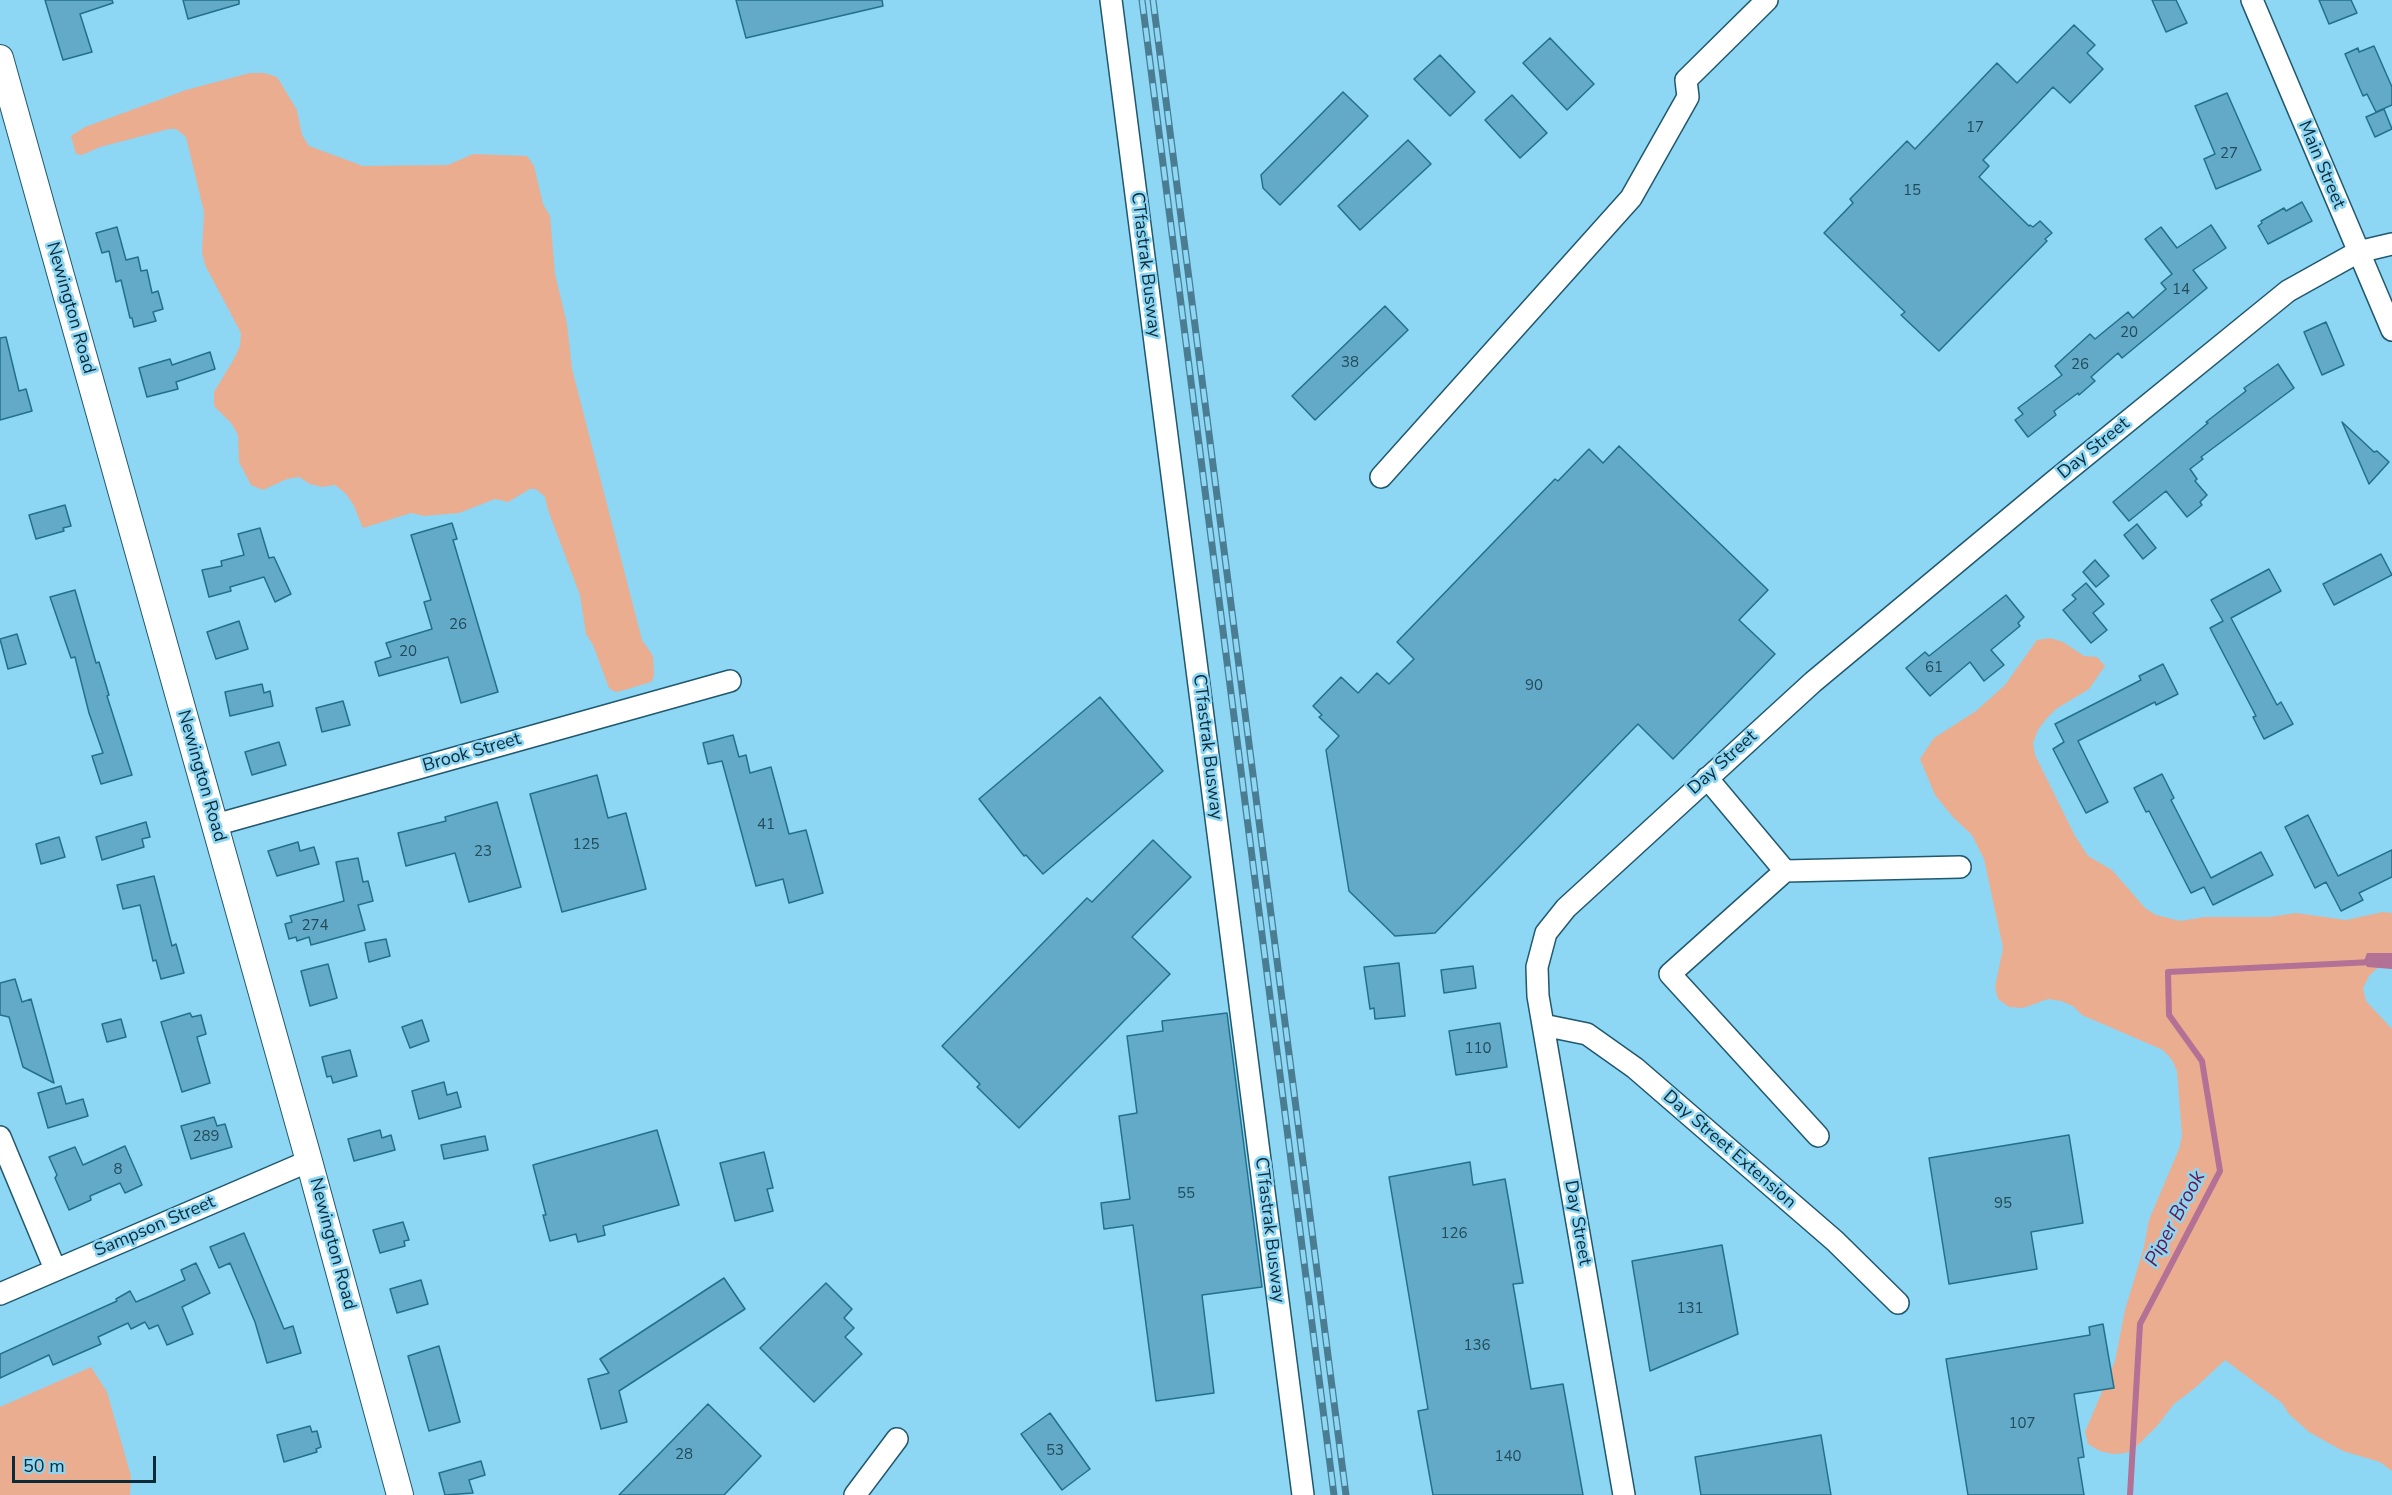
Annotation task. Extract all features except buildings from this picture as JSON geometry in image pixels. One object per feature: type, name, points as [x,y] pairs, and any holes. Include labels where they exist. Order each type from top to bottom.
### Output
[{"type":"main road","name":"Newington Road","points":[[0,58],[309,1161],[400,1495]]},
{"type":"street","name":"CTfastrak Busway","points":[[1112,0],[1303,1495]]},
{"type":"street","points":[[1381,477],[1632,198],[1688,97],[1686,80],[1767,0]]},
{"type":"street","name":"Main Street","points":[[2252,0],[2392,330]]},
{"type":"street","name":"Day Street","points":[[1624,1495],[1538,996],[1537,967],[1546,933],[1566,908],[1813,682],[2052,483],[2288,291],[2358,252],[2392,244]]},
{"type":"street","name":"Brook Street","points":[[215,825],[730,681]]},
{"type":"street","points":[[1707,778],[1785,871]]},
{"type":"street","points":[[1818,1136],[1670,974],[1785,871],[1960,867]]},
{"type":"street","name":"Day Street Extension","points":[[1543,1025],[1587,1035],[1635,1068],[1835,1241],[1898,1304]]},
{"type":"street","points":[[0,1137],[55,1269]]},
{"type":"street","name":"Sampson Street","points":[[0,1294],[309,1161]]},
{"type":"street","points":[[855,1495],[897,1439]]},
{"type":"shaded area","points":[[250,73],[264,73],[277,77],[297,110],[302,135],[309,146],[363,166],[448,165],[473,154],[527,156],[534,166],[543,204],[550,216],[555,274],[567,324],[572,369],[642,640],[653,656],[654,676],[651,682],[615,692],[609,688],[593,645],[586,634],[580,595],[545,497],[536,489],[530,489],[508,502],[495,499],[459,513],[424,516],[411,513],[363,528],[353,504],[335,485],[322,487],[310,484],[299,477],[287,479],[263,490],[251,485],[239,462],[238,435],[232,424],[214,406],[214,392],[240,346],[241,333],[205,265],[202,252],[204,212],[186,137],[176,129],[169,129],[100,147],[82,155],[76,154],[71,136],[85,127],[186,90]]},
{"type":"shaded area","points":[[2050,638],[2063,642],[2084,656],[2097,657],[2105,666],[2089,689],[2056,709],[2046,719],[2033,743],[2035,755],[2075,836],[2088,856],[2112,870],[2145,908],[2156,915],[2180,921],[2205,917],[2270,917],[2296,913],[2346,920],[2383,912],[2392,913],[2392,954],[2369,976],[2363,988],[2366,1001],[2392,1029],[2392,1471],[2380,1462],[2343,1451],[2309,1432],[2289,1414],[2282,1403],[2225,1360],[2174,1404],[2157,1426],[2138,1445],[2126,1453],[2113,1454],[2100,1451],[2088,1444],[2085,1432],[2115,1361],[2125,1310],[2144,1247],[2149,1220],[2179,1149],[2182,1136],[2177,1071],[2172,1060],[2163,1050],[2082,1015],[2073,1006],[2061,1001],[2048,999],[2023,1008],[2009,1007],[1998,999],[1995,987],[2003,948],[1984,859],[1972,835],[1935,795],[1920,759],[1934,738],[1976,711],[2005,685],[2037,640]]},
{"type":"shaded area","points":[[2367,953],[2392,953],[2392,969],[2367,967],[2364,961]]},
{"type":"shaded area","points":[[91,1367],[107,1392],[131,1476],[130,1495],[0,1495],[0,1407]]},
{"type":"waterway","name":"Piper Brook","points":[[2130,1495],[2140,1324],[2220,1171],[2202,1061],[2169,1015],[2168,972],[2372,962]]},
{"type":"railway","points":[[1142,0],[1334,1495]]},
{"type":"railway","points":[[1153,0],[1346,1495]]}]
